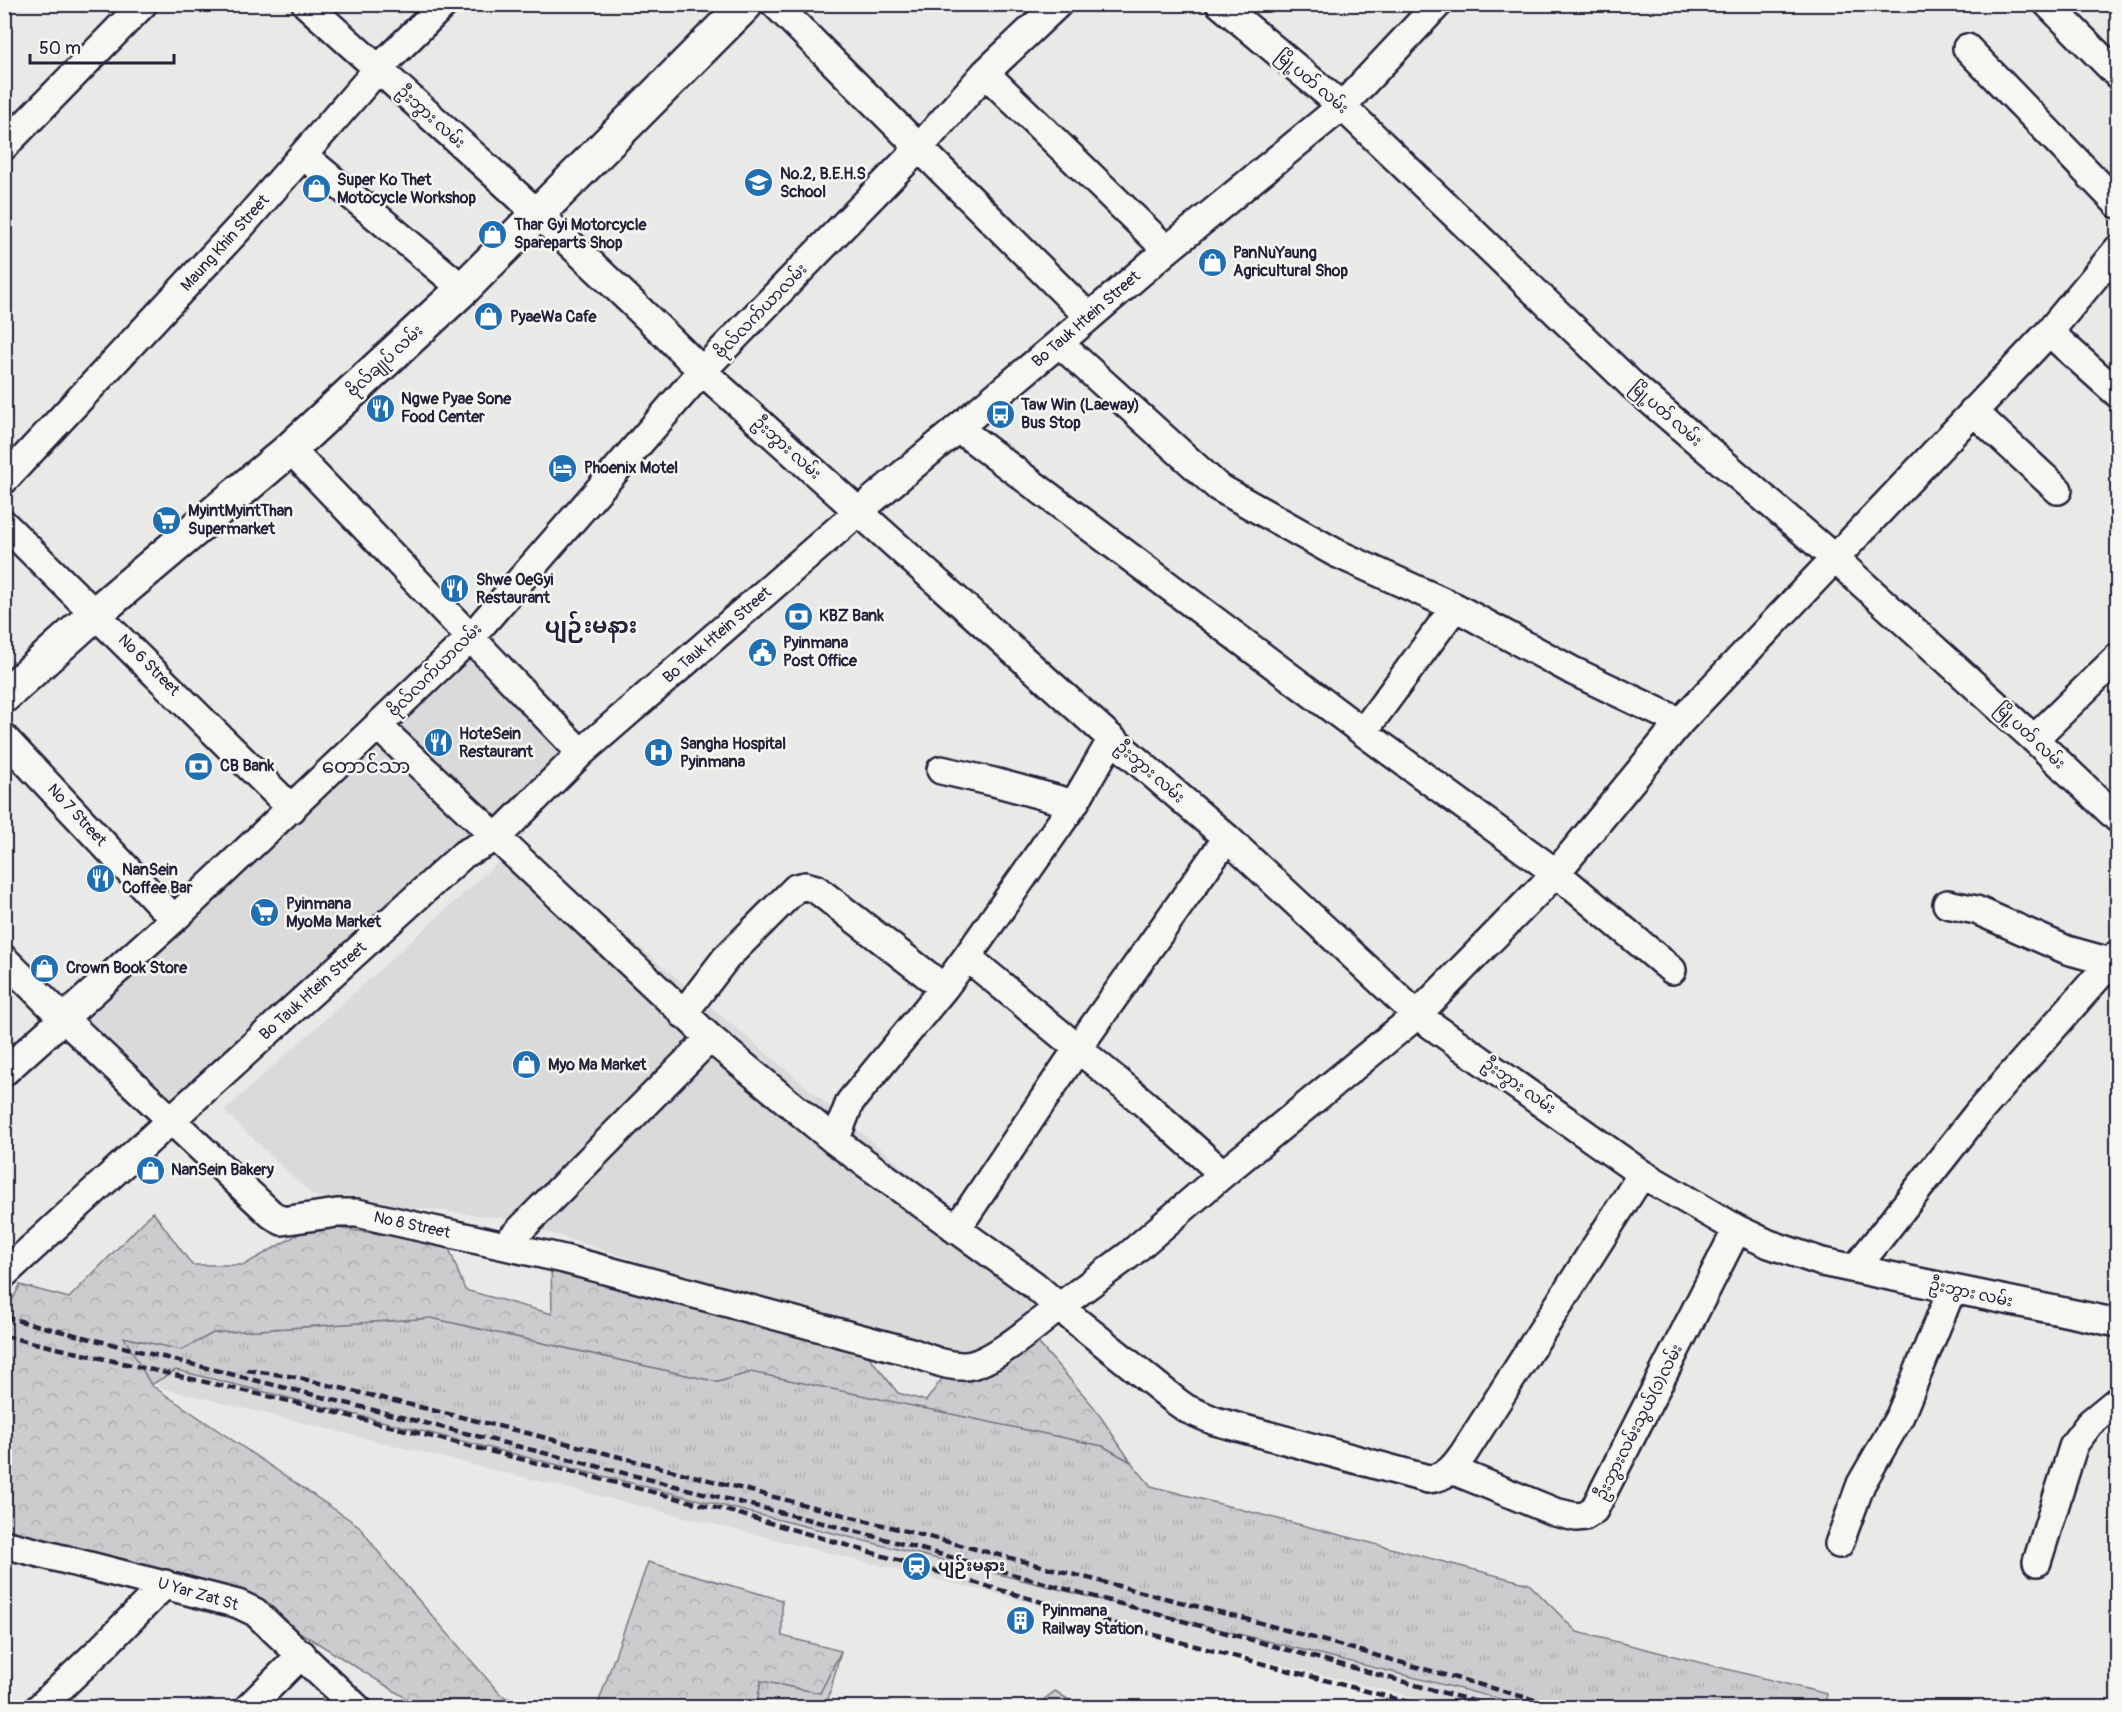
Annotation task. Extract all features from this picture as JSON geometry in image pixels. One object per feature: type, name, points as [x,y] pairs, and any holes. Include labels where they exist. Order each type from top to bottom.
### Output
[{"type":"main road","name":"ဗိုလ်ချုပ် လမ်း","points":[[4,696],[96,613],[290,449],[464,289],[746,4]]},
{"type":"street","points":[[4,146],[143,4]]},
{"type":"street","name":"ဦးဘွား လမ်း","points":[[306,4],[538,213],[643,311],[702,371],[1112,739],[1227,838],[1417,1014],[1642,1174],[1737,1229],[1769,1244],[1822,1262],[2118,1323]]},
{"type":"street","name":"Maung Khin Street","points":[[4,480],[242,226],[378,69],[444,4]]},
{"type":"street","points":[[775,4],[1089,318]]},
{"type":"street","name":"ဗိုလ်လက်ယာလမ်း","points":[[4,1072],[174,919],[471,637],[702,371],[919,148],[986,73],[1058,4]]},
{"type":"street","name":"မြို့ပတ် လမ်း","points":[[1220,4],[1342,106],[1631,384],[1834,558],[2034,739],[2118,819]]},
{"type":"street","name":"Bo Tauk Htein Street","points":[[4,1274],[464,854],[497,837],[580,753],[858,512],[1167,250],[1342,106],[1438,4]]},
{"type":"street","points":[[2048,4],[2118,75]]},
{"type":"street","points":[[1967,48],[2118,204]]},
{"type":"street","points":[[986,73],[1167,250]]},
{"type":"street","points":[[303,155],[464,289]]},
{"type":"street","name":"No 8 Street","points":[[4,959],[63,1018],[282,1221],[337,1213],[357,1213],[564,1259],[911,1352],[943,1363],[964,1366],[978,1364],[994,1355],[1129,1255],[1417,1014],[1556,873],[1680,722],[2049,332],[2115,257]]},
{"type":"street","points":[[2049,332],[2118,394]]},
{"type":"street","points":[[1059,343],[1218,487],[1336,554],[1455,606],[1574,671],[1680,722]]},
{"type":"street","points":[[1973,411],[2058,490]]},
{"type":"street","points":[[958,428],[1363,732],[1556,873],[1672,970]]},
{"type":"street","points":[[290,449],[580,753]]},
{"type":"street","name":"No 6 Street","points":[[4,524],[292,809]]},
{"type":"street","points":[[1363,732],[1455,606]]},
{"type":"street","points":[[2034,739],[2118,657]]},
{"type":"street","points":[[378,726],[710,1038],[835,1141],[1034,1285],[1182,1405],[1215,1421],[1428,1479],[1438,1478],[1452,1470],[1642,1174]]},
{"type":"street","name":"No 7 Street","points":[[4,738],[174,919]]},
{"type":"street","points":[[835,1141],[850,1102],[967,957],[1074,804],[1112,739]]},
{"type":"street","points":[[941,770],[1074,804]]},
{"type":"street","points":[[956,1230],[1078,1048],[1227,838]]},
{"type":"street","points":[[683,1014],[726,958],[796,888],[805,886],[816,889],[944,988]]},
{"type":"street","points":[[1947,904],[1976,910],[2067,950],[2114,958]]},
{"type":"street","points":[[967,957],[1144,1103],[1223,1174]]},
{"type":"street","points":[[1855,1269],[1978,1113],[2114,958]]},
{"type":"street","points":[[505,1245],[710,1038]]},
{"type":"street","name":"ဦးဘွားလမ်းသွယ်(၁)လမ်း","points":[[1452,1470],[1555,1512],[1576,1517],[1585,1516],[1594,1510],[1737,1229]]},
{"type":"street","points":[[1839,1544],[1856,1493],[1900,1416],[1952,1289]]},
{"type":"street","points":[[2037,1562],[2074,1444],[2090,1423],[2118,1400]]},
{"type":"street","name":"U Yar Zat St","points":[[4,1544],[238,1604],[255,1612],[357,1707]]},
{"type":"street","points":[[39,1707],[165,1584]]},
{"type":"street","points":[[248,1707],[302,1654]]},
{"type":"shaded area","points":[[471,637],[581,753],[177,1102],[78,1009]]},
{"type":"shaded area","name":"Myo Ma Market","points":[[517,845],[1056,1295],[954,1362],[503,1218],[313,1196],[224,1111]]},
{"type":"shaded area","points":[[164,1363],[1571,1707],[1453,1707],[158,1387]]},
{"type":"green space","points":[[153,1212],[192,1265],[244,1265],[314,1225],[447,1243],[465,1290],[552,1314],[551,1262],[866,1353],[898,1393],[926,1401],[954,1362],[1027,1330],[1094,1407],[1131,1462],[1103,1446],[751,1372],[718,1382],[431,1318],[213,1333],[182,1350],[124,1337],[151,1385],[359,1526],[389,1566],[501,1695],[526,1707],[420,1707],[242,1596],[5,1535],[4,1317],[20,1285],[69,1298]]},
{"type":"green space","points":[[431,1318],[718,1382],[751,1372],[1103,1446],[1131,1462],[1151,1486],[1529,1584],[1577,1632],[1827,1694],[1824,1708],[1533,1707],[176,1370],[151,1385],[123,1337],[182,1350],[213,1333]]},
{"type":"green space","points":[[648,1562],[782,1600],[782,1636],[841,1651],[820,1693],[761,1681],[756,1707],[597,1707]]},
{"type":"green space","points":[[841,1651],[826,1707],[756,1708],[761,1681],[820,1693]]},
{"type":"green space","points":[[1055,1691],[1080,1707],[1034,1707]]},
{"type":"railway","points":[[4,1317],[870,1535],[1499,1708]]},
{"type":"railway","points":[[4,1336],[306,1405],[736,1513],[1165,1638],[1431,1708]]},
{"type":"railway","points":[[247,1370],[295,1377],[527,1433],[1250,1620],[1563,1708]]},
{"type":"place","name":"No.2, B.E.H.S School","points":[[759,183]]},
{"type":"place","name":"Super Ko Thet Motocycle Workshop","points":[[316,189]]},
{"type":"place","name":"Thar Gyi Motorcycle Spareparts Shop","points":[[493,234]]},
{"type":"place","name":"PanNuYaung Agricultural Shop","points":[[1212,262]]},
{"type":"place","name":"PyaeWa Cafe","points":[[489,317]]},
{"type":"place","name":"Ngwe Pyae Sone Food Center","points":[[380,408]]},
{"type":"place","name":"Taw Win (Laeway) Bus Stop","points":[[1000,414]]},
{"type":"place","name":"Phoenix Motel","points":[[563,468]]},
{"type":"place","name":"MyintMyintThan Supermarket","points":[[167,520]]},
{"type":"place","name":"Shwe OeGyi Restaurant","points":[[455,589]]},
{"type":"place","name":"KBZ Bank","points":[[798,616]]},
{"type":"place","name":"Pyinmana Post Office","points":[[762,652]]},
{"type":"place","name":"HoteSein Restaurant","points":[[438,743]]},
{"type":"place","name":"Sangha Hospital Pyinmana","points":[[659,753]]},
{"type":"place","name":"CB Bank","points":[[199,766]]},
{"type":"place","name":"NanSein Coffee Bar","points":[[101,879]]},
{"type":"place","name":"Pyinmana MyoMa Market","points":[[265,913]]},
{"type":"place","name":"Crown Book Store","points":[[45,968]]},
{"type":"place","name":"Myo Ma Market","points":[[527,1065]]},
{"type":"place","name":"NanSein Bakery","points":[[150,1170]]},
{"type":"place","name":"ပျဉ်းမနား","points":[[917,1566]]},
{"type":"place","name":"Pyinmana Railway Station","points":[[1021,1620]]},
{"type":"district","name":"ပျဉ်းမနား","points":[[591,626]]},
{"type":"district","name":"တောင်သာ","points":[[366,766]]}]
